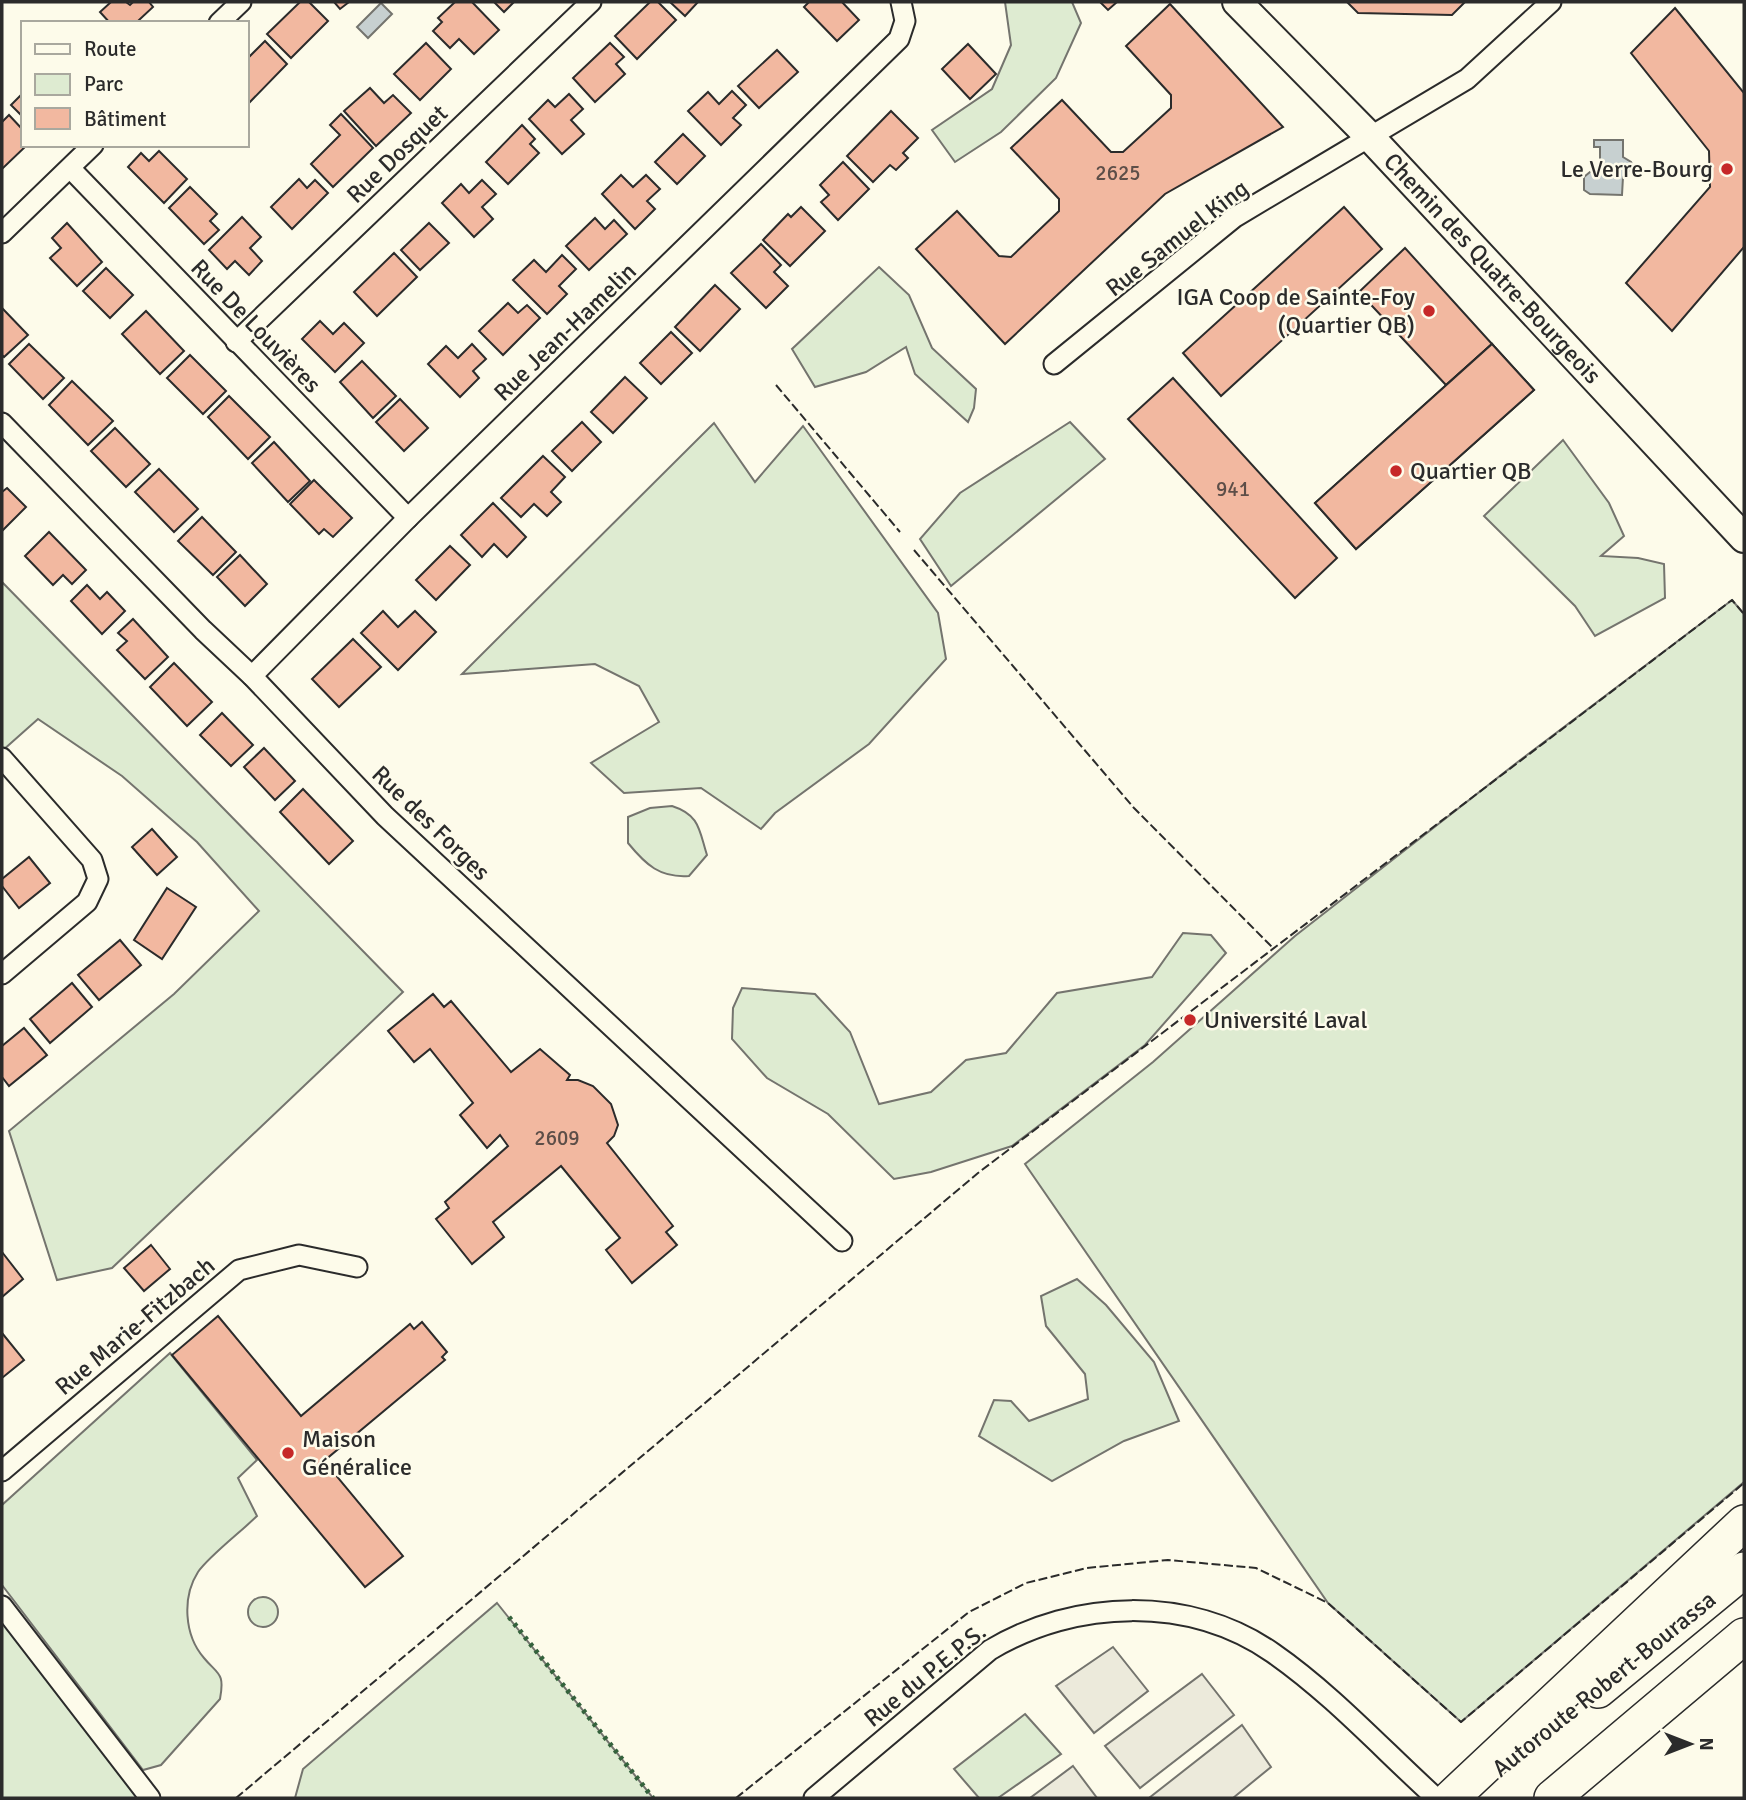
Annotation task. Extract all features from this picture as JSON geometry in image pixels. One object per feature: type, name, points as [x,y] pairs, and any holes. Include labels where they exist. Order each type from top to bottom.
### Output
[{"type":"highway","points":[[1451,1798],[1744,1523]]},
{"type":"highway","name":"Autoroute Robert-Bourassa","points":[[1464,1798],[1744,1570]]},
{"type":"highway","name":"Autoroute Robert-Bourassa","points":[[1552,1798],[1744,1636]]},
{"type":"highway","points":[[1552,1798],[1744,1662]]},
{"type":"main road","name":"Chemin des Quatre-Bourgeois","points":[[1237,2],[1369,136],[1744,538]]},
{"type":"street","points":[[221,21],[241,2]]},
{"type":"street","name":"Rue Dosquet","points":[[236,342],[591,2]]},
{"type":"street","name":"Rue Samuel King","points":[[1054,364],[1235,218],[1467,79],[1551,2]]},
{"type":"street","name":"Rue Jean-Hamelin","points":[[253,676],[408,518],[803,136],[899,39],[903,11]]},
{"type":"street","points":[[2,233],[91,147]]},
{"type":"street","name":"Rue De Louvières","points":[[70,168],[408,518]]},
{"type":"street","name":"Rue des Forges","points":[[2,423],[203,630],[253,676],[385,816],[842,1241]]},
{"type":"street","points":[[2,758],[92,860],[98,879],[87,902],[2,974]]},
{"type":"street","name":"Rue Marie-Fitzbach","points":[[2,1471],[239,1270],[299,1255],[357,1267]]},
{"type":"street","points":[[2,1606],[150,1798]]},
{"type":"street","name":"Rue du P.E.P.S.","points":[[814,1798],[990,1650],[1043,1623],[1103,1611],[1193,1617],[1250,1639],[1273,1653],[1315,1687],[1436,1798]]},
{"type":"green space","points":[[1005,2],[1072,2],[1081,23],[1056,78],[1001,132],[955,162],[932,130],[992,89],[1011,45]]},
{"type":"green space","points":[[879,267],[909,295],[932,348],[976,389],[974,408],[968,422],[915,374],[906,347],[866,372],[815,387],[792,349]]},
{"type":"green space","points":[[1070,422],[1105,459],[951,586],[920,539],[960,493]]},
{"type":"green space","points":[[714,423],[755,482],[803,426],[938,613],[946,659],[869,744],[775,813],[761,829],[701,788],[624,793],[591,763],[659,722],[639,686],[595,664],[462,674]]},
{"type":"green space","points":[[1563,440],[1609,503],[1624,536],[1601,556],[1638,558],[1664,564],[1665,598],[1595,636],[1575,606],[1484,516]]},
{"type":"green space","points":[[2,582],[403,992],[112,1268],[57,1280],[9,1131],[174,994],[259,911],[197,842],[122,776],[38,719],[2,751]]},
{"type":"green space","points":[[1732,600],[1744,614],[1744,1482],[1461,1722],[1328,1603],[1025,1164],[1153,1062],[1295,936],[1519,761]]},
{"type":"green space","points":[[672,806],[688,814],[697,824],[707,855],[689,876],[670,875],[654,868],[628,843],[628,817],[650,808]]},
{"type":"green space","points":[[1183,933],[1211,935],[1226,953],[1145,1045],[1012,1146],[931,1172],[894,1179],[828,1114],[767,1078],[732,1039],[733,1008],[742,988],[815,994],[850,1032],[879,1104],[931,1092],[966,1060],[1006,1053],[1057,993],[1152,977]]},
{"type":"green space","points":[[1077,1279],[1106,1305],[1154,1362],[1179,1421],[1124,1441],[1052,1481],[979,1436],[994,1400],[1011,1401],[1029,1421],[1088,1399],[1085,1374],[1046,1326],[1041,1296]]},
{"type":"green space","points":[[170,1353],[257,1460],[238,1478],[257,1516],[203,1566],[189,1593],[188,1616],[192,1638],[197,1649],[221,1679],[220,1699],[161,1765],[143,1770],[2,1585],[2,1505]]},
{"type":"green space","points":[[263,1597],[269,1598],[277,1606],[277,1618],[269,1626],[263,1627],[257,1626],[249,1618],[248,1612],[249,1606],[257,1598]]},
{"type":"green space","points":[[497,1603],[653,1798],[295,1798],[303,1769]]},
{"type":"green space","points":[[2,1606],[150,1798],[2,1798]]},
{"type":"green space","points":[[1025,1714],[1061,1754],[998,1798],[979,1798],[954,1769]]},
{"type":"shaded area","points":[[381,3],[392,14],[368,38],[357,27]]},
{"type":"shaded area","points":[[1594,140],[1623,140],[1623,157],[1631,162],[1633,167],[1623,177],[1622,195],[1590,194],[1584,190],[1584,177],[1590,172],[1600,172],[1600,147],[1594,147]]},
{"type":"shaded area","points":[[1113,1647],[1148,1691],[1094,1733],[1056,1686]]},
{"type":"shaded area","points":[[1202,1674],[1234,1715],[1140,1788],[1105,1746]]},
{"type":"shaded area","points":[[1242,1725],[1271,1767],[1233,1798],[1149,1798]]},
{"type":"shaded area","points":[[1073,1766],[1097,1798],[1030,1798]]},
{"type":"building","points":[[111,2],[126,2],[130,5],[133,2],[149,2],[153,7],[140,21],[108,21],[100,12]]},
{"type":"building","points":[[300,2],[309,2],[328,21],[291,58],[267,34]]},
{"type":"building","points":[[334,2],[349,2],[340,9]]},
{"type":"building","points":[[455,2],[472,2],[499,30],[474,54],[459,39],[450,48],[433,31],[442,22],[438,18]]},
{"type":"building","points":[[494,2],[514,2],[504,12]]},
{"type":"building","points":[[650,2],[658,2],[676,20],[637,59],[615,36]]},
{"type":"building","points":[[670,2],[698,2],[685,16]]},
{"type":"building","points":[[809,2],[842,2],[859,20],[837,41],[804,7]]},
{"type":"building","points":[[1100,2],[1117,2],[1108,10]]},
{"type":"building","points":[[1347,2],[1465,2],[1452,15],[1358,13]]},
{"type":"building","points":[[1170,4],[1283,127],[1165,194],[1005,344],[916,249],[957,211],[999,256],[1011,257],[1059,211],[1059,199],[1011,148],[1062,100],[1111,152],[1123,152],[1171,108],[1171,95],[1126,46]]},
{"type":"building","name":"Le Verre-Bourg","points":[[1675,8],[1744,93],[1744,247],[1672,331],[1626,283],[1710,187],[1709,151],[1631,53]]},
{"type":"building","points":[[265,41],[287,64],[248,104],[248,58]]},
{"type":"building","points":[[426,43],[451,69],[420,100],[394,74]]},
{"type":"building","points":[[610,43],[624,57],[616,64],[625,74],[595,102],[573,78]]},
{"type":"building","points":[[968,44],[996,74],[970,99],[942,69]]},
{"type":"building","points":[[777,50],[798,72],[759,108],[738,86]]},
{"type":"building","points":[[370,88],[384,103],[393,95],[411,113],[376,146],[344,111]]},
{"type":"building","points":[[732,91],[746,105],[733,118],[741,125],[721,145],[688,111],[708,92],[719,104]]},
{"type":"building","points":[[569,94],[583,109],[571,120],[584,134],[562,154],[529,119],[548,100],[555,107]]},
{"type":"building","points":[[21,95],[21,115],[11,105]]},
{"type":"building","points":[[891,111],[918,138],[903,153],[908,158],[896,170],[890,165],[873,182],[847,156]]},
{"type":"building","points":[[341,114],[373,148],[333,187],[311,164],[340,135],[330,125]]},
{"type":"building","points":[[9,115],[21,128],[21,147],[25,147],[2,169],[2,122]]},
{"type":"building","points":[[522,125],[535,139],[530,144],[539,153],[508,184],[486,162]]},
{"type":"building","points":[[683,134],[705,156],[677,184],[655,162]]},
{"type":"building","points":[[159,151],[187,179],[164,203],[128,167],[141,153],[149,161]]},
{"type":"building","points":[[843,162],[869,189],[838,220],[821,202],[829,195],[820,185]]},
{"type":"building","points":[[621,175],[633,187],[646,175],[660,189],[647,201],[655,209],[635,229],[602,194]]},
{"type":"building","points":[[299,179],[307,188],[315,180],[328,193],[292,229],[271,207]]},
{"type":"building","points":[[482,180],[496,194],[482,207],[493,219],[474,237],[442,203],[461,184],[469,193]]},
{"type":"building","points":[[190,187],[217,214],[210,221],[219,230],[204,244],[169,208]]},
{"type":"building","points":[[801,207],[825,231],[790,266],[763,240],[788,214],[791,217]]},
{"type":"building","points":[[1344,207],[1382,249],[1221,396],[1183,353]]},
{"type":"building","points":[[242,217],[261,237],[250,248],[262,261],[249,275],[235,261],[227,269],[209,250]]},
{"type":"building","points":[[595,218],[605,229],[614,220],[627,234],[589,270],[566,246]]},
{"type":"building","points":[[67,223],[102,262],[77,286],[50,258],[61,248],[52,238]]},
{"type":"building","points":[[429,223],[449,243],[420,270],[401,250]]},
{"type":"building","points":[[761,244],[781,265],[774,272],[788,286],[766,308],[731,273]]},
{"type":"building","name":"Quartier QB","points":[[1405,248],[1492,344],[1446,385],[1359,292]]},
{"type":"building","points":[[394,253],[417,277],[377,316],[354,292]]},
{"type":"building","points":[[562,255],[576,269],[559,286],[567,294],[547,314],[513,280],[534,260],[546,272]]},
{"type":"building","points":[[106,268],[133,295],[110,318],[83,291]]},
{"type":"building","points":[[715,285],[740,309],[700,351],[675,327]]},
{"type":"building","points":[[508,303],[518,313],[527,305],[540,318],[503,355],[479,331]]},
{"type":"building","points":[[2,308],[28,335],[4,357],[2,355]]},
{"type":"building","points":[[146,311],[184,351],[160,374],[122,334]]},
{"type":"building","points":[[320,321],[333,334],[344,323],[364,343],[335,372],[302,339]]},
{"type":"building","points":[[671,332],[692,353],[661,384],[640,363]]},
{"type":"building","points":[[29,344],[64,378],[43,399],[9,364]]},
{"type":"building","points":[[472,344],[486,359],[473,371],[479,378],[460,397],[428,364],[446,346],[458,358]]},
{"type":"building","name":"Quartier QB","points":[[1492,344],[1534,390],[1356,549],[1315,503]]},
{"type":"building","name":"Quartier QB","points":[[1492,344],[1534,390],[1356,549],[1315,503]]},
{"type":"building","points":[[190,355],[226,391],[203,414],[167,378]]},
{"type":"building","points":[[362,361],[396,396],[373,418],[340,382]]},
{"type":"building","points":[[625,377],[647,398],[613,433],[591,412]]},
{"type":"building","points":[[1173,378],[1337,558],[1295,598],[1128,419]]},
{"type":"building","points":[[72,381],[113,421],[88,445],[49,405]]},
{"type":"building","points":[[229,396],[270,437],[248,459],[208,417]]},
{"type":"building","points":[[400,399],[428,428],[404,451],[376,422]]},
{"type":"building","points":[[582,422],[601,442],[572,471],[552,451]]},
{"type":"building","points":[[115,428],[150,464],[126,487],[91,451]]},
{"type":"building","points":[[274,442],[310,481],[288,502],[252,463]]},
{"type":"building","points":[[543,456],[565,477],[551,492],[561,502],[547,516],[534,504],[521,517],[501,498]]},
{"type":"building","points":[[159,469],[198,509],[174,532],[135,492]]},
{"type":"building","points":[[314,480],[352,518],[333,537],[324,529],[319,534],[290,504]]},
{"type":"building","points":[[7,488],[26,507],[2,531],[2,492]]},
{"type":"building","points":[[493,503],[526,537],[507,557],[494,544],[482,557],[461,535]]},
{"type":"building","points":[[202,517],[236,552],[213,575],[178,541]]},
{"type":"building","points":[[49,532],[86,570],[72,584],[63,575],[53,585],[25,556]]},
{"type":"building","points":[[450,546],[470,565],[436,600],[416,580]]},
{"type":"building","points":[[240,555],[267,584],[245,606],[217,577]]},
{"type":"building","points":[[87,585],[100,599],[107,592],[125,611],[102,634],[71,601]]},
{"type":"building","points":[[383,611],[398,627],[415,611],[436,632],[398,670],[361,633]]},
{"type":"building","points":[[133,619],[168,657],[145,679],[117,650],[127,641],[118,633]]},
{"type":"building","points":[[353,639],[381,667],[339,707],[312,679]]},
{"type":"building","points":[[174,663],[212,702],[187,726],[150,687]]},
{"type":"building","points":[[222,713],[253,745],[231,766],[200,735]]},
{"type":"building","points":[[264,748],[295,781],[275,800],[244,767]]},
{"type":"building","points":[[303,789],[353,841],[329,864],[280,812]]},
{"type":"building","points":[[152,829],[177,857],[157,875],[132,847]]},
{"type":"building","points":[[29,857],[50,883],[19,908],[2,886],[2,879]]},
{"type":"building","points":[[167,888],[196,907],[162,959],[134,940]]},
{"type":"building","points":[[120,940],[141,965],[99,1000],[78,975]]},
{"type":"building","points":[[72,983],[92,1007],[50,1043],[30,1019]]},
{"type":"building","points":[[433,994],[444,1007],[451,1001],[511,1072],[540,1049],[570,1075],[567,1080],[578,1080],[593,1086],[611,1104],[618,1125],[614,1136],[607,1143],[673,1226],[666,1232],[677,1245],[632,1283],[606,1250],[620,1238],[561,1166],[493,1222],[504,1237],[472,1264],[436,1219],[449,1208],[445,1202],[508,1146],[500,1135],[487,1148],[460,1115],[473,1103],[430,1049],[414,1062],[388,1031]]},
{"type":"building","points":[[24,1028],[47,1055],[9,1086],[2,1077],[2,1046]]},
{"type":"building","points":[[151,1245],[170,1269],[144,1291],[124,1268]]},
{"type":"building","points":[[2,1252],[23,1279],[2,1297]]},
{"type":"building","points":[[218,1316],[301,1416],[410,1324],[414,1329],[422,1322],[447,1352],[442,1357],[445,1360],[324,1461],[403,1556],[365,1587],[172,1355]]},
{"type":"building","points":[[2,1333],[24,1360],[2,1378]]},
{"type":"hedge","points":[[509,1617],[653,1798]]},
{"type":"fence","points":[[776,385],[900,532]]},
{"type":"fence","points":[[914,550],[1134,808],[1272,947]]},
{"type":"fence","points":[[236,1798],[978,1173],[1732,600],[1744,614]]},
{"type":"fence","points":[[736,1798],[969,1612],[1026,1583],[1087,1568],[1168,1560],[1256,1568],[1328,1603],[1461,1722],[1744,1483]]},
{"type":"place","name":"Le Verre-Bourg","points":[[1727,169]]},
{"type":"place","name":"IGA Coop de Sainte-Foy (Quartier QB)","points":[[1429,311]]},
{"type":"place","name":"Quartier QB","points":[[1396,471]]},
{"type":"place","name":"Université Laval","points":[[1190,1020]]},
{"type":"place","name":"Maison Généralice","points":[[288,1453]]}]
